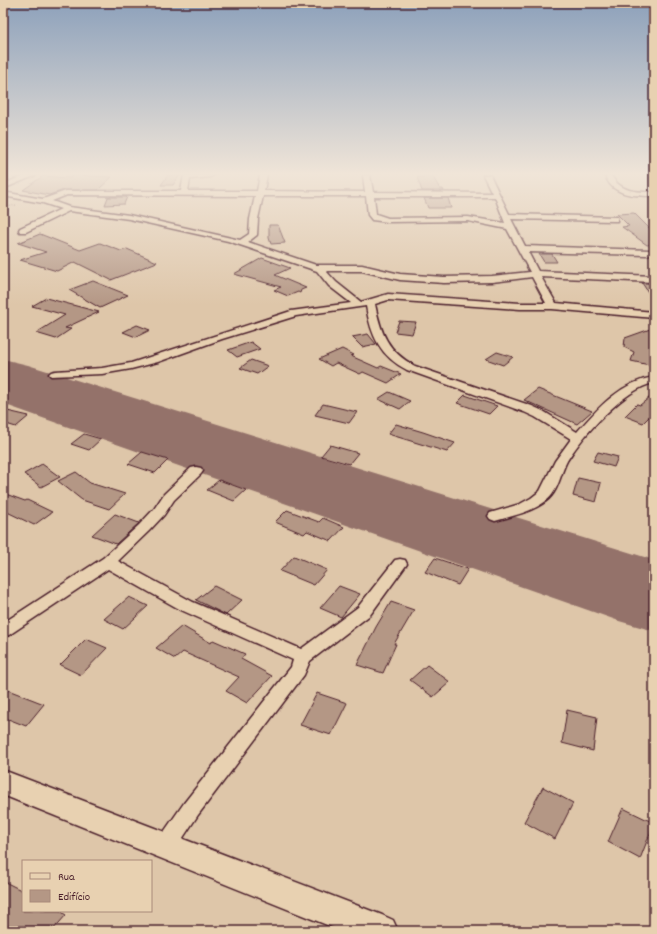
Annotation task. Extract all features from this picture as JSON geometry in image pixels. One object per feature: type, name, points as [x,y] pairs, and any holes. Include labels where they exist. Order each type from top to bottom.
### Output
[{"type":"main road","points":[[3,782],[382,931]]},
{"type":"street","points":[[22,230],[47,219]]},
{"type":"street","points":[[134,219],[242,242],[308,267],[362,268],[441,290],[520,306],[552,306],[654,315]]},
{"type":"street","points":[[242,242],[253,235],[256,219]]},
{"type":"street","points":[[379,219],[468,219],[511,226]]},
{"type":"street","points":[[507,219],[552,306]]},
{"type":"street","points":[[599,219],[614,219]]},
{"type":"street","points":[[523,249],[647,252]]},
{"type":"street","points":[[320,268],[327,279],[337,289],[365,304],[379,336],[391,356],[396,361],[411,368],[528,409],[539,414],[577,438]]},
{"type":"street","points":[[55,374],[102,371],[132,366],[295,313],[365,304],[383,298],[441,290],[492,279],[535,274],[654,279]]},
{"type":"street","points":[[495,516],[532,504],[542,497],[552,485],[556,470],[577,438],[630,389],[636,385],[654,380]]},
{"type":"street","points":[[3,632],[108,562],[144,528],[159,512],[169,497],[196,471]]},
{"type":"street","points":[[108,562],[187,606],[303,657]]},
{"type":"street","points":[[166,846],[196,802],[298,670],[303,657],[364,611],[400,564]]},
{"type":"building","points":[[622,219],[640,219],[654,233],[654,244],[647,245],[622,227],[629,226]]},
{"type":"building","points":[[269,225],[278,225],[285,243],[271,244],[269,238]]},
{"type":"building","points":[[40,234],[80,250],[100,243],[121,251],[127,249],[157,262],[111,280],[75,262],[57,271],[20,260],[46,252],[18,243]]},
{"type":"building","points":[[539,254],[552,254],[557,262],[544,262]]},
{"type":"building","points":[[262,258],[290,268],[275,275],[306,288],[301,290],[300,293],[298,292],[288,296],[274,290],[281,287],[234,274]]},
{"type":"building","points":[[93,281],[128,295],[100,308],[69,290]]},
{"type":"building","points":[[642,283],[654,283],[654,301]]},
{"type":"building","points":[[46,298],[99,312],[65,328],[71,329],[56,339],[36,333],[65,315],[32,306]]},
{"type":"building","points":[[399,321],[416,322],[412,334],[395,332]]},
{"type":"building","points":[[137,325],[150,330],[136,337],[123,332]]},
{"type":"building","points":[[653,328],[652,345],[654,346],[654,366],[631,361],[634,352],[624,347],[625,338]]},
{"type":"building","points":[[368,334],[376,344],[362,347],[352,337]]},
{"type":"building","points":[[251,342],[260,349],[237,357],[228,350]]},
{"type":"building","points":[[342,349],[354,355],[351,356],[378,368],[381,366],[401,374],[388,383],[363,372],[360,374],[336,363],[331,366],[319,359]]},
{"type":"building","points":[[497,352],[513,357],[503,365],[486,359]]},
{"type":"building","points":[[251,360],[268,366],[257,374],[240,368]]},
{"type":"building","points":[[538,389],[592,411],[577,424],[524,400]]},
{"type":"building","points":[[389,392],[410,401],[400,409],[378,399]]},
{"type":"building","points":[[654,394],[654,412],[643,423],[625,416],[637,404],[640,405]]},
{"type":"building","points":[[465,395],[497,406],[489,414],[457,403]]},
{"type":"building","points":[[323,404],[357,412],[349,423],[315,415]]},
{"type":"building","points":[[3,410],[29,416],[16,427],[3,423]]},
{"type":"building","points":[[396,424],[455,443],[447,452],[388,434]]},
{"type":"building","points":[[84,434],[101,439],[89,450],[71,444]]},
{"type":"building","points":[[330,445],[358,453],[349,464],[321,456]]},
{"type":"building","points":[[142,452],[168,460],[155,473],[128,464]]},
{"type":"building","points":[[598,452],[618,457],[614,467],[593,461]]},
{"type":"building","points":[[42,464],[60,477],[41,487],[24,474]]},
{"type":"building","points":[[76,472],[90,483],[125,494],[109,509],[82,500],[58,481]]},
{"type":"building","points":[[578,478],[601,483],[596,502],[573,496]]},
{"type":"building","points":[[219,480],[246,490],[234,501],[207,490]]},
{"type":"building","points":[[3,493],[25,501],[27,500],[52,512],[34,525],[3,510]]},
{"type":"building","points":[[287,510],[319,522],[323,518],[344,527],[331,541],[307,531],[304,534],[275,522]]},
{"type":"building","points":[[115,514],[139,523],[116,544],[92,535]]},
{"type":"building","points":[[294,556],[327,570],[314,585],[280,571]]},
{"type":"building","points":[[435,558],[468,569],[458,585],[425,572]]},
{"type":"building","points":[[214,586],[242,600],[226,615],[196,600]]},
{"type":"building","points":[[339,586],[360,594],[341,617],[320,608]]},
{"type":"building","points":[[129,597],[148,606],[123,629],[104,619]]},
{"type":"building","points":[[391,602],[414,610],[394,644],[396,644],[383,673],[357,665],[376,627]]},
{"type":"building","points":[[182,626],[211,643],[213,640],[245,654],[241,659],[272,676],[247,703],[226,691],[239,677],[183,652],[175,659],[156,648]]},
{"type":"building","points":[[86,639],[107,648],[81,675],[60,665]]},
{"type":"building","points":[[427,665],[450,682],[433,697],[410,680]]},
{"type":"building","points":[[8,690],[44,704],[26,726],[3,717],[3,697]]},
{"type":"building","points":[[317,693],[347,703],[331,735],[300,725]]},
{"type":"building","points":[[567,710],[597,717],[593,751],[562,743]]},
{"type":"building","points":[[543,787],[573,803],[555,839],[524,822]]},
{"type":"building","points":[[623,808],[654,823],[640,859],[608,842]]},
{"type":"building","points":[[3,881],[22,890],[22,912],[62,912],[66,915],[52,931],[13,931],[3,924]]},
{"type":"runway","points":[[3,380],[654,596]]}]
